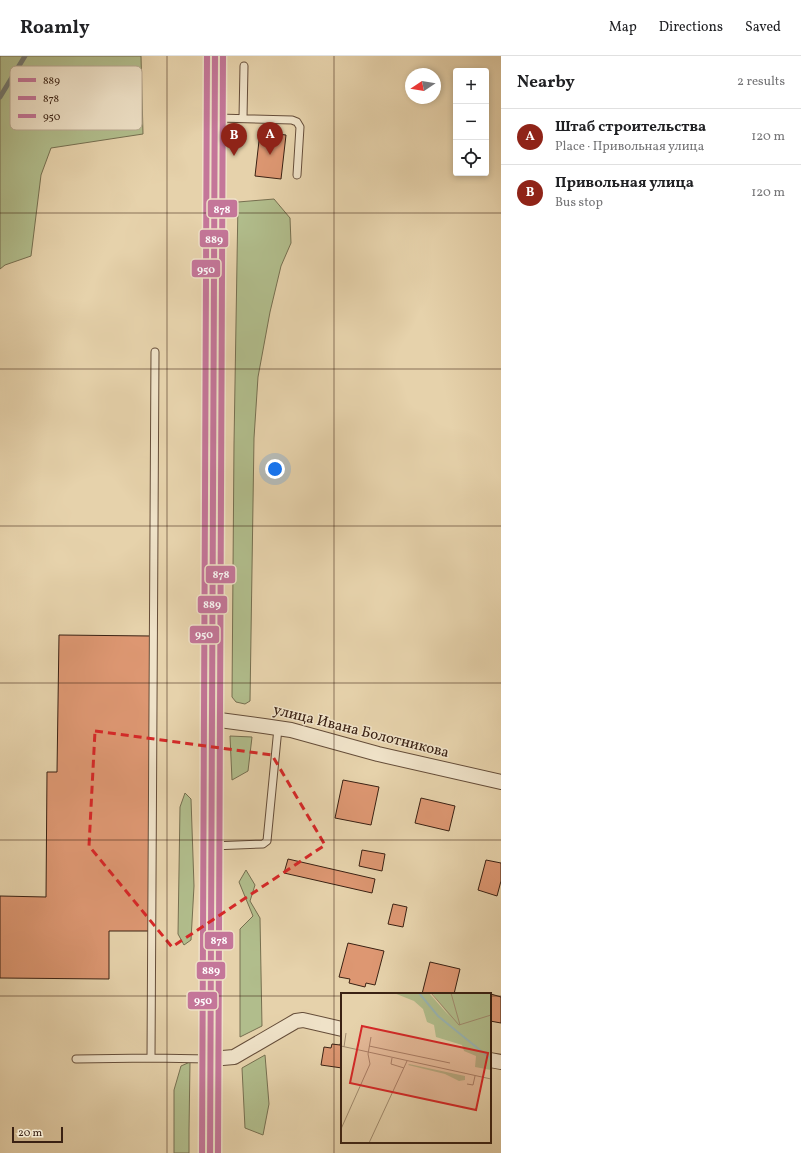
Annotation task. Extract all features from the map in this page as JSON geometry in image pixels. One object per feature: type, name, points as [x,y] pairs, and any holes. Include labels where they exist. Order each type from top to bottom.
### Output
[{"type":"street","points":[[210,1153],[215,56]]},
{"type":"street","name":"улица Ивана Болотникова","points":[[212,719],[278,728],[378,754],[501,782]]},
{"type":"street","points":[[211,1059],[234,1057],[296,1021],[303,1020],[341,1029]]},
{"type":"street","points":[[491,1060],[501,1062]]},
{"type":"lane","points":[[243,118],[244,66]]},
{"type":"lane","points":[[214,118],[292,120],[297,122],[300,127],[298,175]]},
{"type":"lane","points":[[151,1058],[155,352]]},
{"type":"lane","points":[[212,846],[263,844],[267,841],[278,728]]},
{"type":"lane","points":[[76,1059],[211,1059]]},
{"type":"highlighted area","points":[[95,731],[272,755],[325,845],[172,947],[89,846]]},
{"type":"green space","points":[[0,56],[141,56],[141,66],[10,66],[10,130],[142,130],[142,95],[143,134],[51,148],[41,175],[31,256],[5,265],[0,269]]},
{"type":"green space","points":[[274,199],[290,218],[291,243],[281,266],[270,312],[258,377],[254,438],[250,701],[245,704],[236,702],[232,697],[238,202]]},
{"type":"green space","points":[[230,736],[252,737],[248,771],[232,780]]},
{"type":"green space","points":[[185,793],[191,799],[194,886],[191,940],[184,945],[178,934],[180,807]]},
{"type":"green space","points":[[246,870],[255,885],[250,901],[260,918],[262,1026],[240,1037],[240,929],[253,916],[239,882]]},
{"type":"green space","points":[[265,1055],[269,1104],[263,1135],[245,1128],[242,1068]]},
{"type":"green space","points":[[190,1062],[189,1153],[174,1153],[174,1090],[181,1066]]},
{"type":"building","points":[[260,132],[286,135],[281,179],[255,176]]},
{"type":"building","points":[[59,635],[151,636],[149,931],[109,931],[109,979],[0,978],[0,896],[46,897],[47,772],[57,772]]},
{"type":"building","points":[[343,780],[379,787],[371,825],[335,818]]},
{"type":"building","points":[[421,798],[455,806],[449,831],[415,823]]},
{"type":"building","points":[[362,850],[385,854],[382,871],[359,866]]},
{"type":"building","points":[[288,859],[375,879],[372,893],[284,873]]},
{"type":"building","points":[[486,860],[501,863],[501,881],[497,896],[478,890]]},
{"type":"building","points":[[393,904],[407,907],[403,927],[388,924]]},
{"type":"building","points":[[348,943],[384,951],[375,985],[366,983],[365,987],[349,983],[350,979],[339,977]]},
{"type":"building","points":[[430,962],[460,969],[454,993],[422,993]]},
{"type":"building","points":[[491,994],[501,997],[501,1023],[491,1021]]},
{"type":"building","points":[[341,1041],[341,1068],[321,1065],[324,1047],[331,1048],[332,1044],[340,1045]]},
{"type":"waterway","points":[[19,66],[25,56]]},
{"type":"waterway","points":[[0,97],[10,81]]},
{"type":"transit line","name":"950","points":[[202,1153],[207,56]]},
{"type":"transit line","name":"889","points":[[210,1153],[215,56]]},
{"type":"transit line","name":"878","points":[[218,1153],[223,56]]},
{"type":"place","name":"Штаб строительства","points":[[270,155]]},
{"type":"place","name":"Привольная улица","points":[[234,156]]}]
